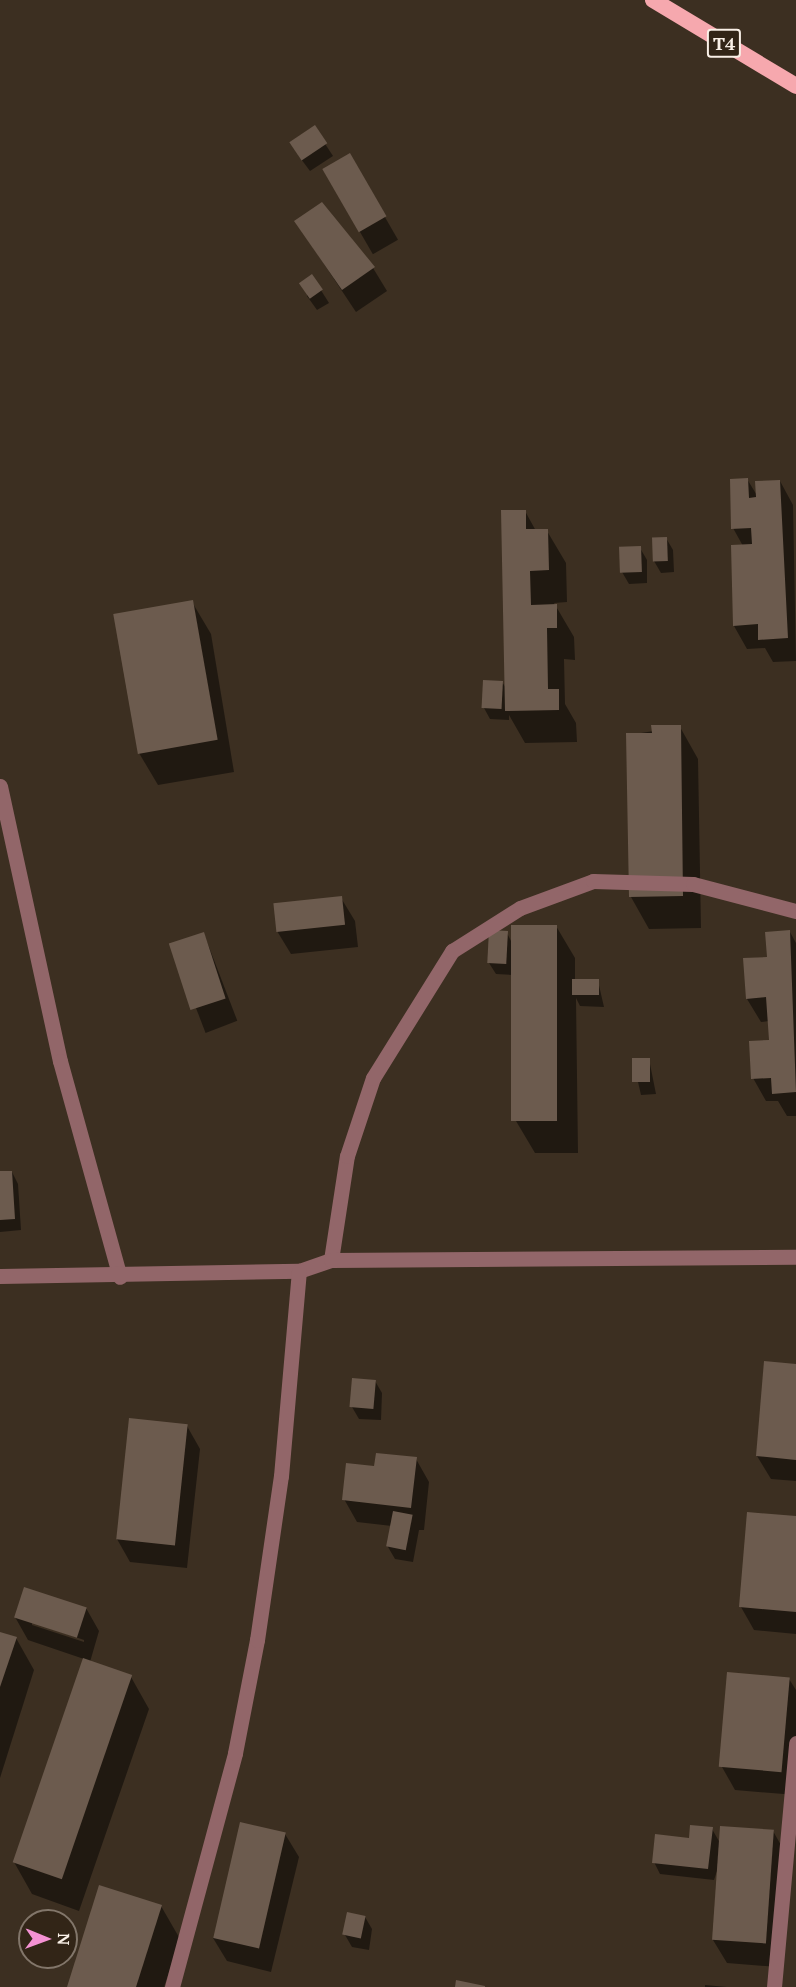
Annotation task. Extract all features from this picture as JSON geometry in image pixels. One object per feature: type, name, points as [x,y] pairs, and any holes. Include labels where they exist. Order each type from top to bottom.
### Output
[{"type":"highway","name":"T4","points":[[653,0],[796,86]]},
{"type":"street","points":[[0,786],[60,1061],[120,1277]]},
{"type":"street","points":[[331,1260],[347,1156],[373,1078],[452,951],[520,908],[593,880],[693,884],[796,911]]},
{"type":"street","points":[[0,1276],[120,1277],[299,1271],[331,1260],[796,1257]]},
{"type":"street","points":[[172,1987],[235,1753],[257,1640],[281,1476],[299,1271]]},
{"type":"street","points":[[774,1987],[796,1743]]},
{"type":"building","points":[[315,125],[327,143],[302,161],[289,142]]},
{"type":"building","points":[[350,153],[386,216],[359,232],[322,169]]},
{"type":"building","points":[[322,202],[375,267],[342,290],[294,221]]},
{"type":"building","points":[[312,274],[323,290],[310,299],[299,283]]},
{"type":"building","points":[[748,478],[749,498],[756,497],[755,481],[780,480],[788,638],[758,640],[758,624],[733,626],[731,545],[752,544],[751,528],[731,529],[730,479]]},
{"type":"building","points":[[501,510],[526,510],[526,529],[548,529],[549,570],[530,571],[531,605],[557,604],[557,628],[547,628],[548,689],[559,689],[559,710],[505,711]]},
{"type":"building","points":[[667,537],[668,561],[653,562],[652,538]]},
{"type":"building","points":[[641,546],[642,572],[620,573],[619,547]]},
{"type":"building","points":[[193,600],[218,740],[138,754],[113,614]]},
{"type":"building","points":[[483,680],[503,681],[502,709],[482,708]]},
{"type":"building","points":[[651,725],[681,725],[683,896],[629,897],[626,733],[652,733]]},
{"type":"building","points":[[342,896],[345,925],[276,932],[273,903]]},
{"type":"building","points":[[511,925],[557,925],[557,1121],[511,1121]]},
{"type":"building","points":[[489,930],[508,931],[506,964],[487,963]]},
{"type":"building","points":[[790,930],[796,1092],[772,1094],[771,1078],[751,1079],[749,1041],[769,1040],[766,997],[746,999],[743,958],[767,957],[765,932]]},
{"type":"building","points":[[204,932],[226,999],[190,1010],[169,943]]},
{"type":"building","points":[[572,979],[599,979],[599,995],[572,995]]},
{"type":"building","points":[[632,1058],[650,1058],[650,1082],[632,1082]]},
{"type":"building","points":[[0,1171],[12,1171],[15,1219],[0,1220]]},
{"type":"building","points":[[764,1361],[796,1364],[796,1460],[756,1456]]},
{"type":"building","points":[[352,1378],[376,1380],[373,1409],[349,1407]]},
{"type":"building","points":[[129,1418],[188,1424],[175,1545],[116,1539]]},
{"type":"building","points":[[376,1453],[417,1457],[411,1508],[342,1500],[346,1463],[374,1466]]},
{"type":"building","points":[[393,1511],[413,1515],[406,1550],[386,1546]]},
{"type":"building","points":[[747,1512],[796,1516],[796,1612],[739,1607]]},
{"type":"building","points":[[24,1587],[87,1607],[77,1638],[14,1617]]},
{"type":"building","points":[[0,1632],[17,1637],[0,1687]]},
{"type":"building","points":[[83,1658],[132,1675],[62,1879],[13,1862]]},
{"type":"building","points":[[727,1672],[790,1677],[781,1772],[719,1767]]},
{"type":"building","points":[[240,1822],[286,1833],[259,1949],[213,1938]]},
{"type":"building","points":[[690,1825],[713,1827],[708,1869],[652,1863],[655,1834],[689,1838]]},
{"type":"building","points":[[720,1826],[774,1830],[766,1943],[712,1940]]},
{"type":"building","points":[[99,1885],[162,1905],[136,1987],[67,1987],[73,1969],[78,1969],[78,1952]]},
{"type":"building","points":[[347,1912],[366,1916],[361,1938],[342,1934]]},
{"type":"building","points":[[456,1980],[485,1986],[485,1987],[455,1987]]}]
